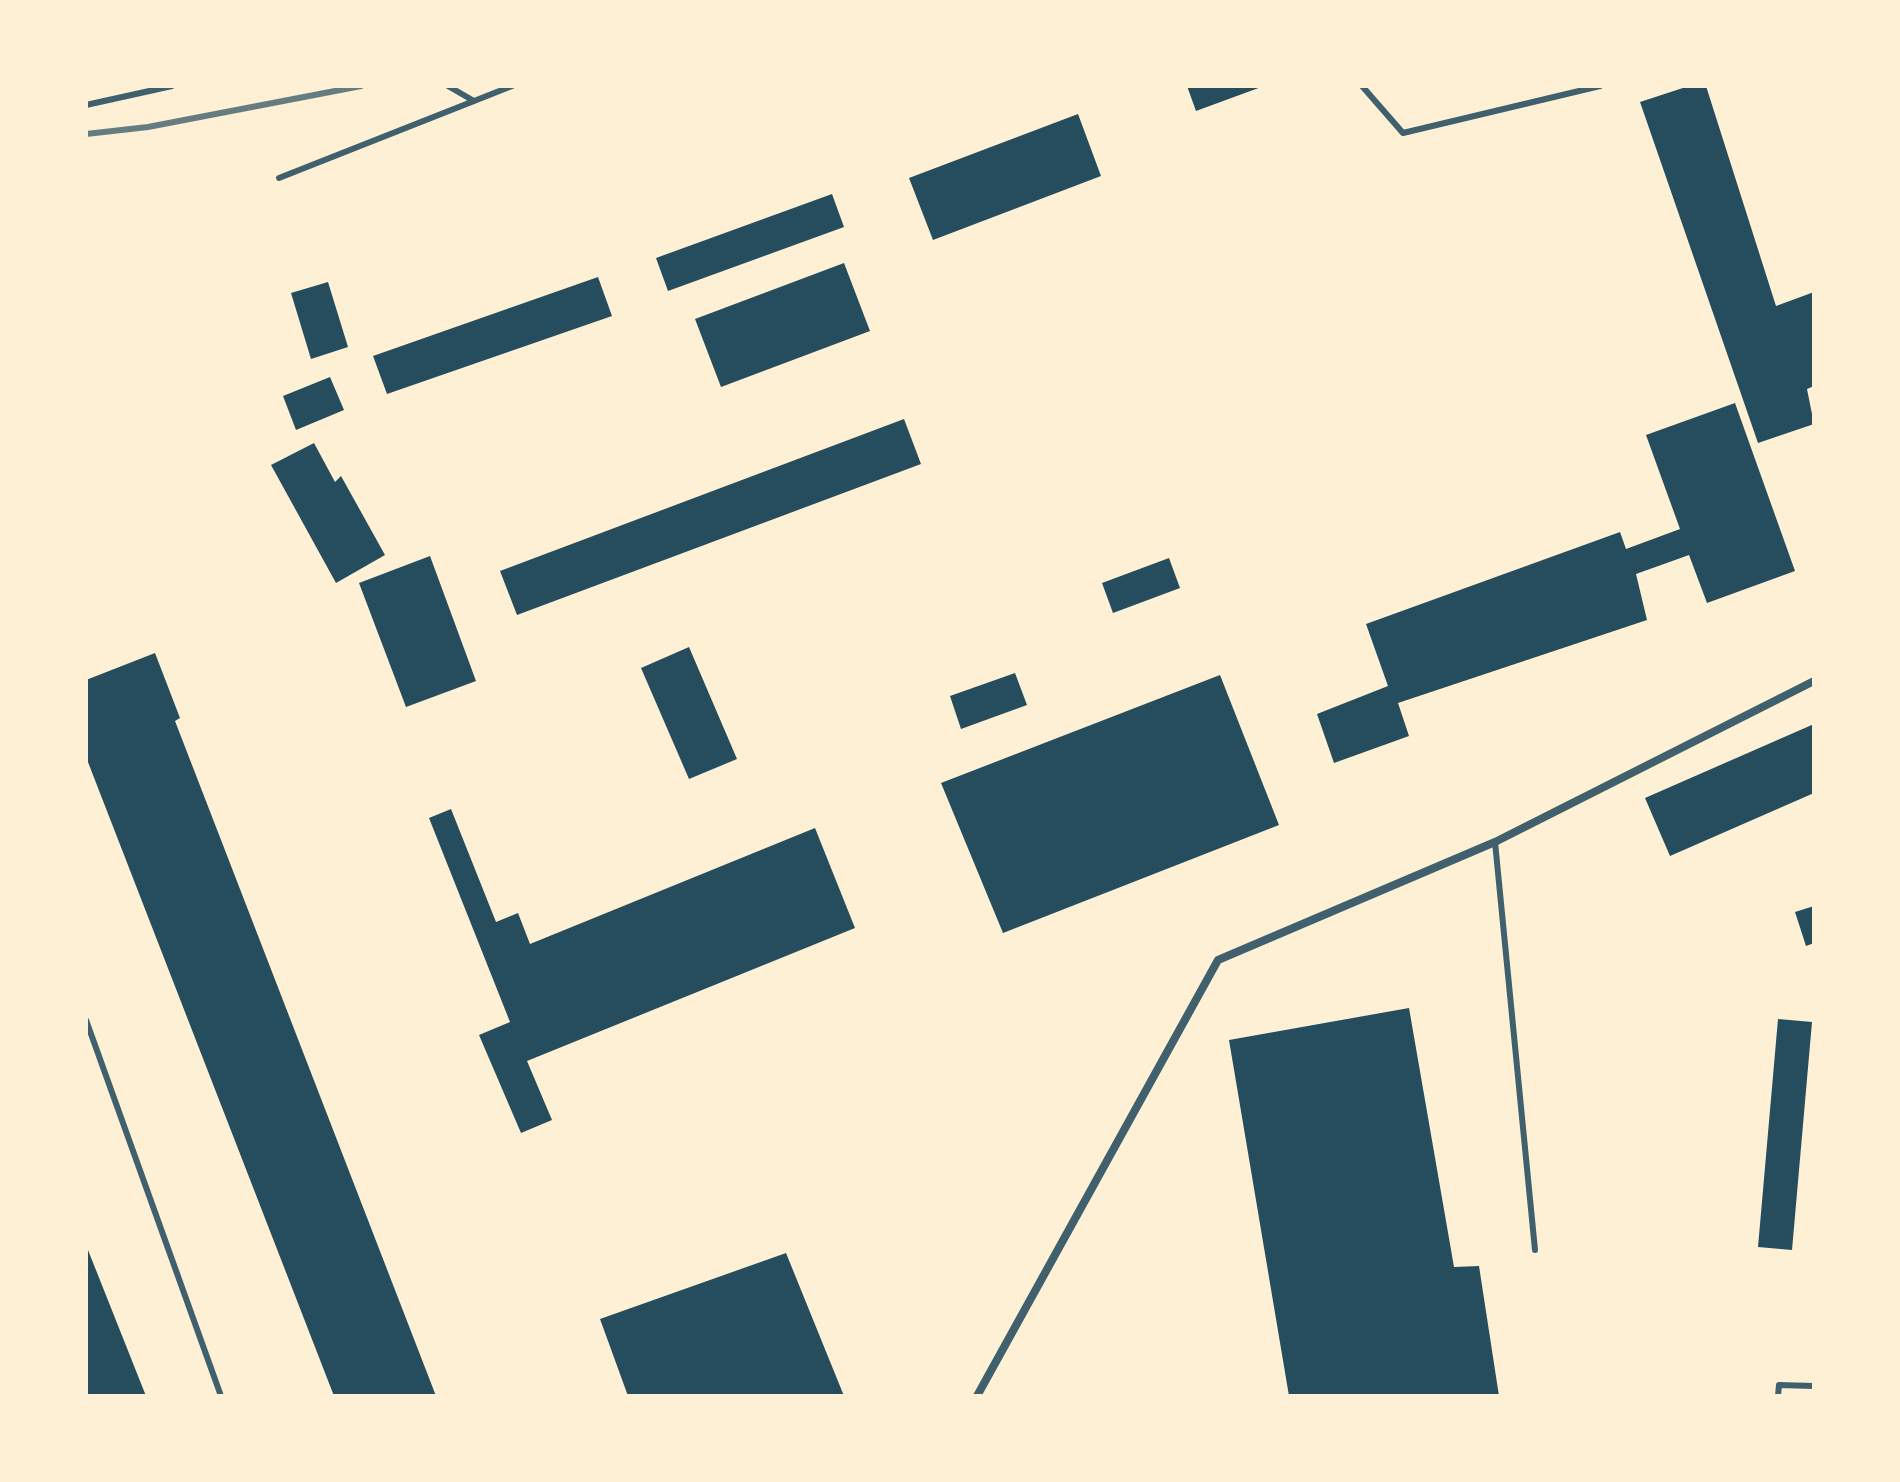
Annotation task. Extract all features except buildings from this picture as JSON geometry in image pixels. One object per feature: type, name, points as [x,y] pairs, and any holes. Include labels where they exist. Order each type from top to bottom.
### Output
[{"type":"street","points":[[977,1396],[1218,960],[1495,842],[1814,681]]},
{"type":"lane","points":[[86,105],[172,86]]},
{"type":"lane","points":[[448,86],[474,101]]},
{"type":"lane","points":[[279,178],[512,86]]},
{"type":"lane","points":[[1362,86],[1403,133],[1600,86]]},
{"type":"lane","points":[[1495,842],[1535,1250]]},
{"type":"lane","points":[[86,1020],[221,1396]]},
{"type":"lane","points":[[1778,1396],[1779,1385],[1814,1386]]},
{"type":"railway","points":[[86,134],[148,127],[361,86]]}]
